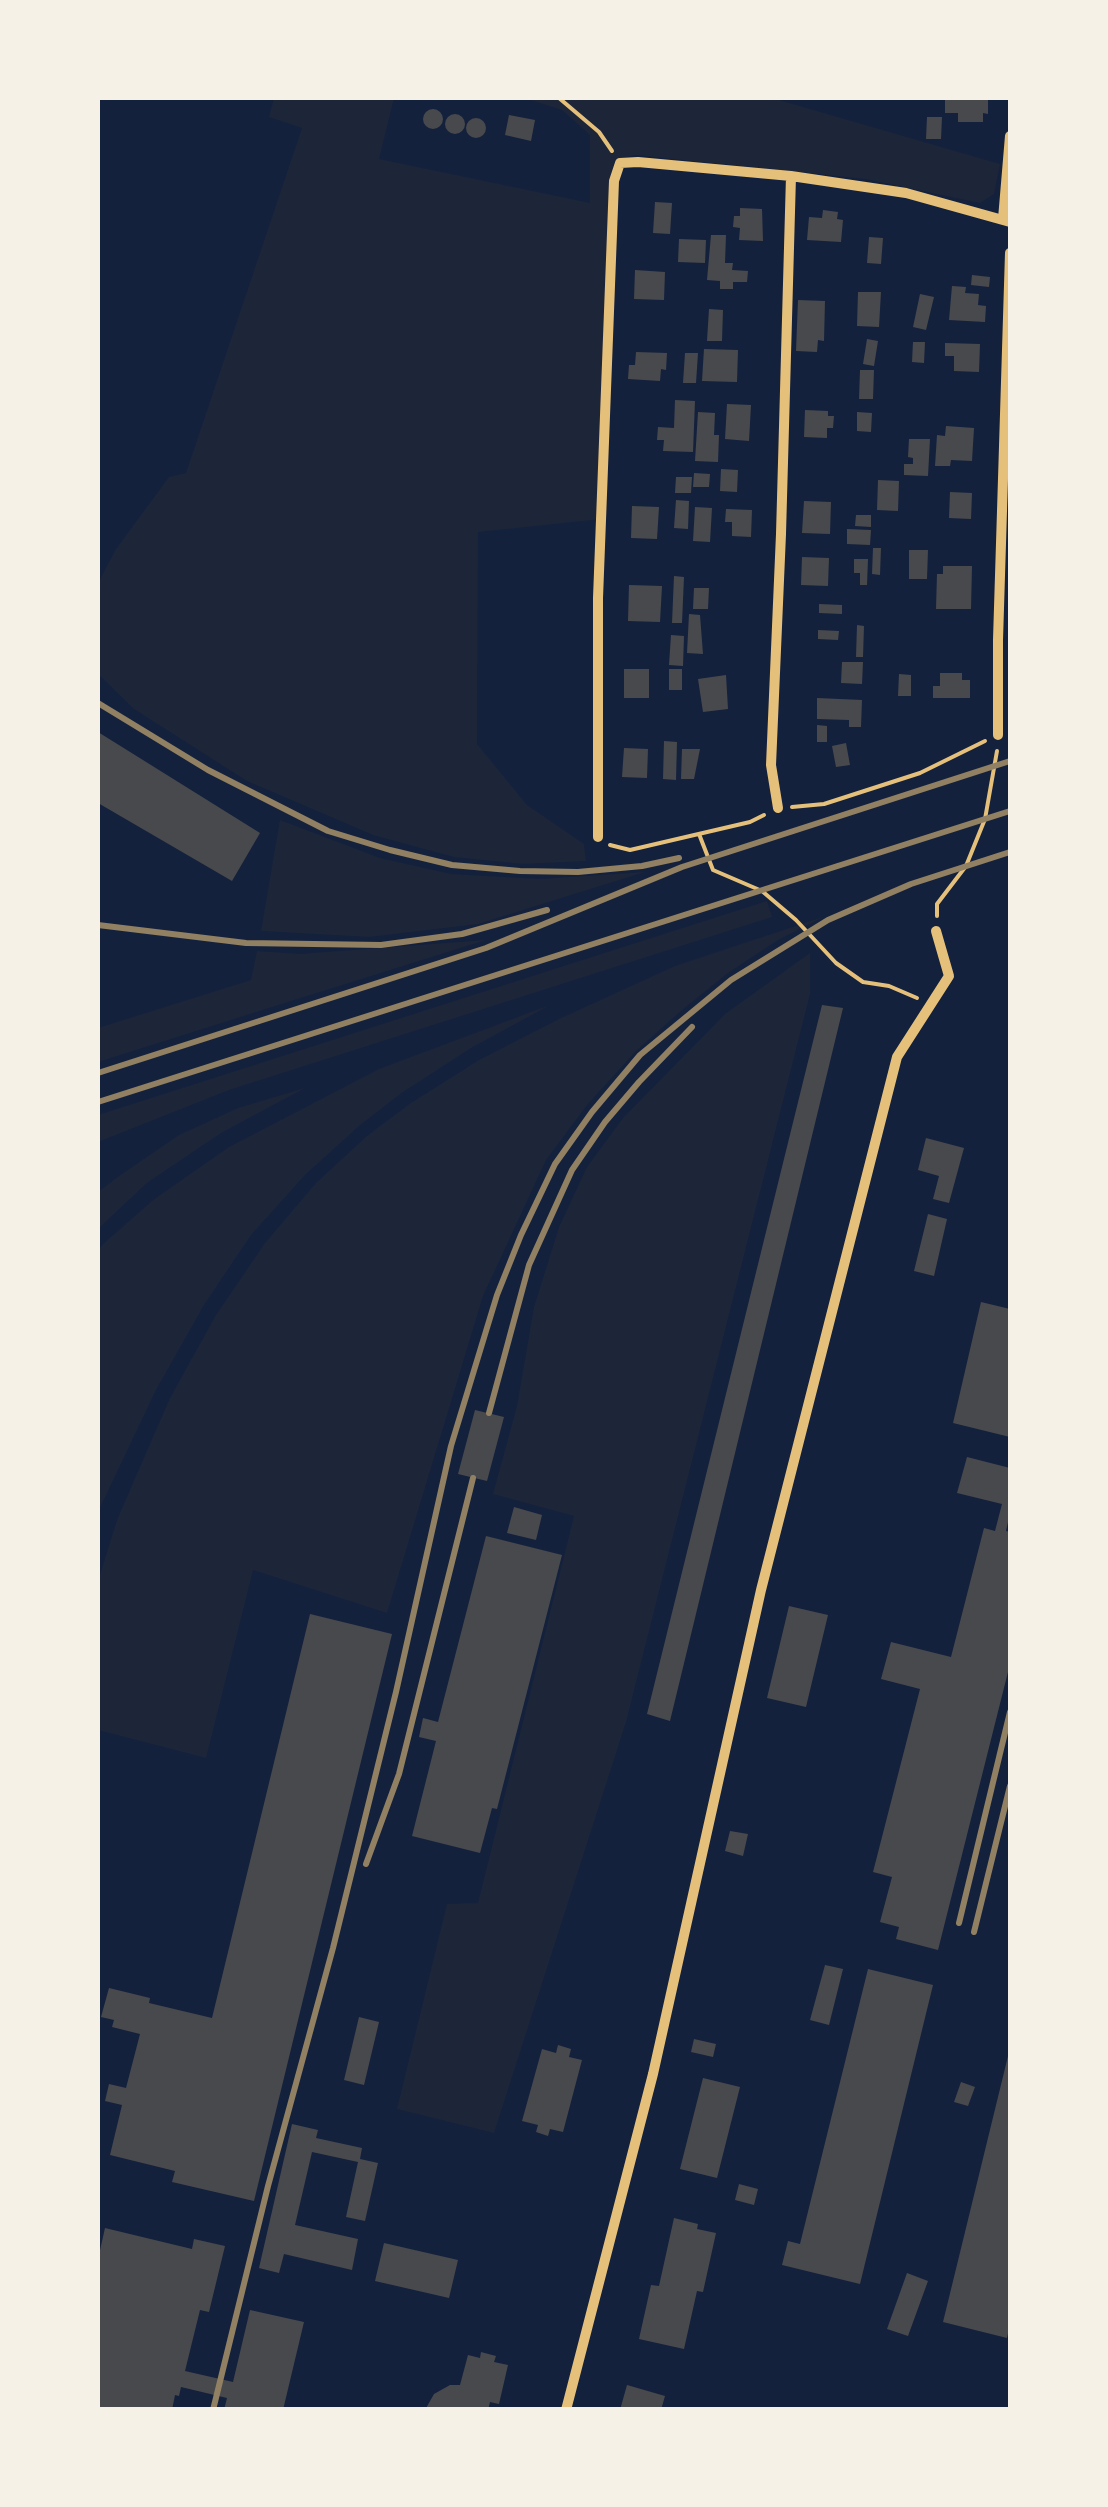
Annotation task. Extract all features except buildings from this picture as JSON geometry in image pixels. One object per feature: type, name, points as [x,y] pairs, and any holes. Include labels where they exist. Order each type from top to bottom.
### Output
[{"type":"street","points":[[598,837],[598,598],[614,180],[620,163],[791,176],[906,193],[1007,220],[1010,136]]},
{"type":"street","points":[[778,808],[770,765],[791,176]]},
{"type":"street","points":[[998,735],[1010,252]]},
{"type":"street","points":[[566,2410],[653,2074],[761,1590],[897,1057],[949,976],[936,931]]},
{"type":"path","points":[[559,98],[599,132],[620,163]]},
{"type":"path","points":[[598,837],[604,844],[630,850],[750,822],[778,808],[824,804],[920,773],[998,735],[997,765],[984,820],[966,866],[937,904],[936,931]]},
{"type":"path","points":[[699,834],[713,870],[762,891],[836,963],[863,982],[889,986],[930,1005]]},
{"type":"shaded area","points":[[274,98],[394,98],[379,159],[590,203],[590,135],[562,110],[525,98],[772,98],[1000,164],[994,194],[980,203],[866,179],[635,155],[615,160],[611,174],[602,519],[478,532],[477,744],[527,805],[584,844],[586,861],[523,864],[454,857],[373,835],[247,781],[134,709],[98,674],[98,583],[116,549],[169,477],[186,473],[302,128],[269,117]]},
{"type":"shaded area","points":[[280,820],[380,858],[451,874],[541,879],[645,872],[478,924],[369,937],[261,931]]},
{"type":"shaded area","points":[[767,901],[772,917],[229,1090],[98,1142],[98,1115]]},
{"type":"shaded area","points":[[823,917],[778,940],[682,1010],[636,1051],[587,1105],[546,1160],[483,1296],[387,1613],[253,1570],[206,1758],[98,1730],[98,1581],[117,1520],[170,1398],[216,1315],[265,1243],[316,1183],[367,1136],[479,1060],[675,966]]},
{"type":"shaded area","points":[[486,940],[98,1062],[98,1028],[251,980],[257,951],[300,954]]},
{"type":"shaded area","points":[[810,953],[810,994],[626,1722],[494,2133],[397,2109],[447,1904],[478,1903],[574,1516],[493,1494],[517,1406],[534,1307],[559,1227],[587,1167],[623,1118],[725,1014]]},
{"type":"shaded area","points":[[550,1005],[471,1048],[403,1092],[305,1175],[251,1235],[204,1305],[156,1390],[98,1512],[98,1251],[103,1244],[153,1200],[229,1147],[379,1069]]},
{"type":"shaded area","points":[[305,1088],[221,1133],[147,1183],[98,1229],[98,1192],[179,1135],[238,1108]]},
{"type":"railway","points":[[98,703],[208,770],[328,831],[390,850],[452,865],[520,871],[578,872],[679,858]]},
{"type":"railway","points":[[98,1073],[486,948],[682,867],[1010,761]]},
{"type":"railway","points":[[98,1102],[1010,811]]},
{"type":"railway","points":[[213,2410],[268,2186],[333,1948],[451,1446],[497,1295],[555,1164],[640,1055],[731,980],[828,920],[911,884],[1010,852]]},
{"type":"railway","points":[[98,925],[246,943],[381,945],[462,934],[547,910]]},
{"type":"railway","points":[[489,1413],[529,1265],[572,1170],[605,1122],[692,1027]]},
{"type":"railway","points":[[366,1864],[399,1774],[473,1478]]},
{"type":"railway","points":[[959,1923],[1010,1712]]},
{"type":"railway","points":[[974,1932],[1010,1786]]}]
